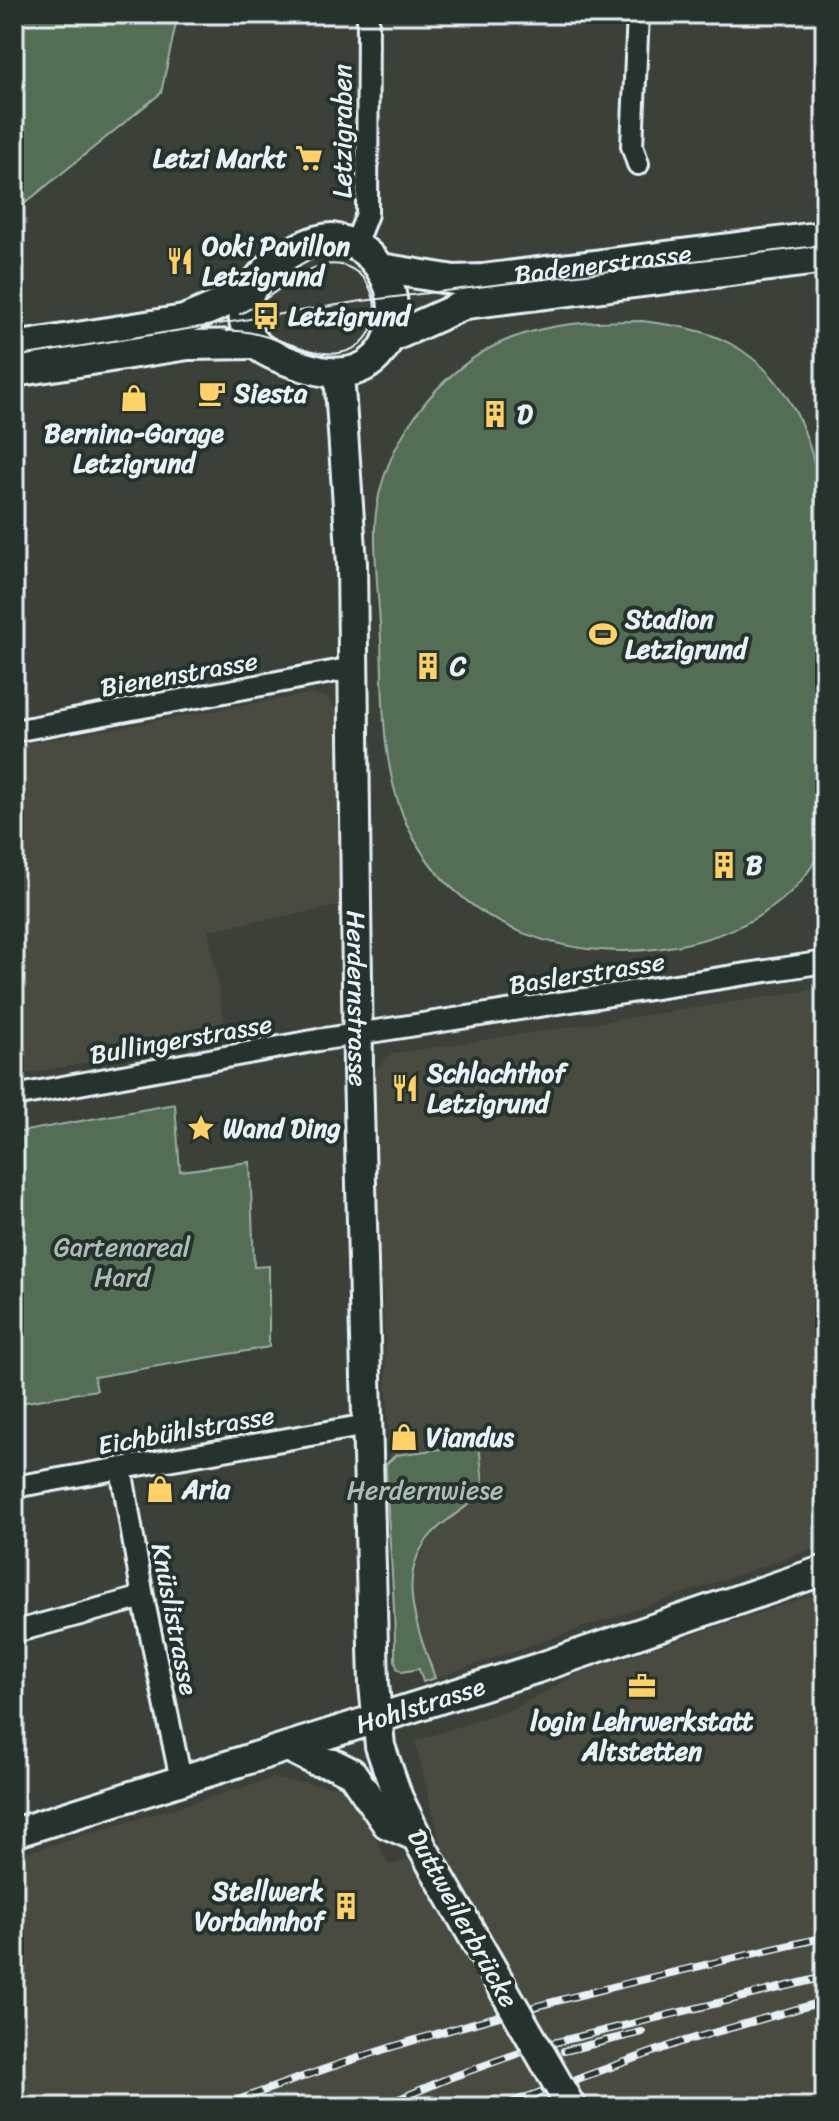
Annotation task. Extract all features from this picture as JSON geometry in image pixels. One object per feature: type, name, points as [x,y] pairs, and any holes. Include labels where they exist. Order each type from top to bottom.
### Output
[{"type":"street","name":"Letzigraben","points":[[355,245],[367,214],[368,14]]},
{"type":"street","points":[[638,14],[632,146],[638,164]]},
{"type":"street","name":"Badenerstrasse","points":[[381,268],[442,279],[483,279],[825,236]]},
{"type":"street","points":[[339,373],[316,370],[266,351],[256,344],[246,326],[248,293],[260,275],[307,244],[332,238],[365,250],[381,268],[391,288],[395,304],[393,328],[388,339]]},
{"type":"street","name":"Badenerstrasse","points":[[339,373],[356,370],[369,363],[388,339],[466,304],[825,259]]},
{"type":"street","points":[[14,347],[184,320],[248,293]]},
{"type":"street","points":[[14,372],[188,345],[256,344]]},
{"type":"street","name":"Herdernstrasse","points":[[339,373],[352,564],[357,1035],[377,1720]]},
{"type":"street","name":"Bienenstrasse","points":[[14,731],[353,668]]},
{"type":"street","name":"Baslerstrasse","points":[[357,1035],[825,962]]},
{"type":"street","name":"Bullingerstrasse","points":[[14,1096],[357,1035]]},
{"type":"street","name":"Eichbühlstrasse","points":[[14,1487],[367,1425]]},
{"type":"street","name":"Knüslistrasse","points":[[121,1468],[143,1597],[181,1780]]},
{"type":"street","name":"Hohlstrasse","points":[[14,1833],[377,1720],[825,1570]]},
{"type":"street","points":[[14,1632],[143,1597]]},
{"type":"street","name":"Duttweilerbrücke","points":[[377,1720],[383,1755],[398,1798],[419,1842],[571,2107]]},
{"type":"street","points":[[288,1747],[316,1761],[334,1764],[352,1773],[387,1824],[419,1842]]},
{"type":"shaded area","points":[[309,694],[324,696],[332,702],[337,712],[340,906],[208,930],[227,1037],[14,1076],[14,746]]},
{"type":"shaded area","points":[[825,988],[825,1545],[435,1678],[410,1595],[413,1571],[431,1535],[485,1489],[479,1444],[390,1458],[372,1073],[391,1054]]},
{"type":"shaded area","points":[[825,1591],[825,2107],[14,2107],[14,1856],[272,1779],[350,1788],[389,1865],[442,1849],[415,1741],[515,1708],[579,1673]]},
{"type":"green space","points":[[14,14],[178,14],[161,93],[24,204],[14,205]]},
{"type":"green space","name":"Stadion Letzigrund","points":[[643,321],[699,331],[731,344],[755,360],[774,379],[790,401],[802,426],[818,479],[825,533],[825,838],[816,859],[790,893],[755,918],[694,942],[651,949],[608,951],[565,945],[525,934],[487,915],[454,890],[426,857],[404,818],[396,797],[387,752],[375,524],[379,495],[401,438],[438,388],[460,368],[485,351],[528,333],[576,324]]},
{"type":"green space","name":"Gartenareal Hard","points":[[175,1104],[180,1171],[250,1162],[254,1267],[269,1266],[269,1347],[94,1377],[97,1390],[14,1404],[14,1133]]},
{"type":"green space","name":"Herdernwiese","points":[[479,1444],[484,1493],[439,1527],[424,1544],[415,1562],[412,1600],[435,1678],[423,1682],[419,1669],[402,1672],[395,1660],[386,1464],[396,1455]]},
{"type":"tram line","points":[[14,357],[362,301],[825,245]]},
{"type":"tram line","points":[[226,331],[241,331],[314,351],[339,353],[357,346],[369,334],[374,319],[374,302],[369,286],[358,273],[343,266],[324,265],[304,273],[240,314]]},
{"type":"railway","points":[[219,2107],[415,2040],[633,1982],[825,1937]]},
{"type":"railway","points":[[380,2107],[536,2047],[825,1977]]},
{"type":"railway","points":[[499,2107],[681,2042],[825,2001]]},
{"type":"railway","points":[[564,2051],[642,2032]]},
{"type":"place","name":"Letzi Markt","points":[[309,158]]},
{"type":"place","name":"Ooki Pavillon Letzigrund","points":[[180,261]]},
{"type":"place","name":"Letzigrund","points":[[266,316]]},
{"type":"place","name":"Siesta","points":[[212,393]]},
{"type":"place","name":"Bernina-Garage Letzigrund","points":[[134,398]]},
{"type":"place","name":"D","points":[[495,414]]},
{"type":"place","name":"Stadion Letzigrund","points":[[603,634]]},
{"type":"place","name":"C","points":[[428,666]]},
{"type":"place","name":"B","points":[[724,865]]},
{"type":"place","name":"Schlachthof Letzigrund","points":[[405,1088]]},
{"type":"place","name":"Wand Ding","points":[[201,1128]]},
{"type":"place","name":"Viandus","points":[[404,1437]]},
{"type":"place","name":"Aria","points":[[160,1489]]},
{"type":"place","name":"login Lehrwerkstatt Altstetten","points":[[642,1686]]},
{"type":"place","name":"Stellwerk Vorbahnhof","points":[[346,1906]]}]
